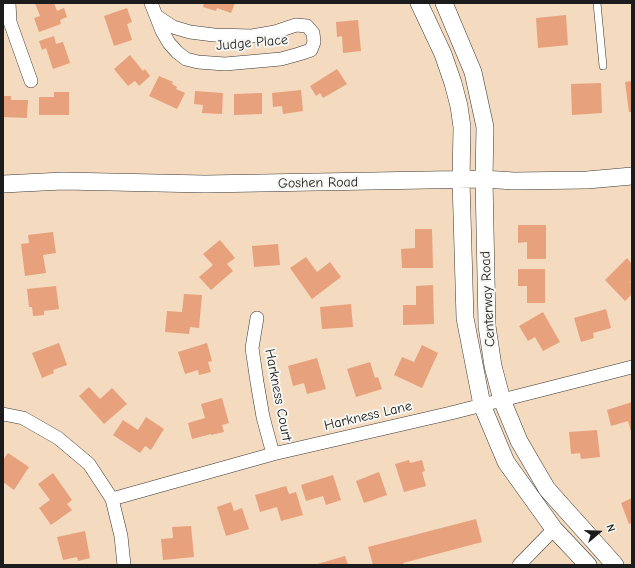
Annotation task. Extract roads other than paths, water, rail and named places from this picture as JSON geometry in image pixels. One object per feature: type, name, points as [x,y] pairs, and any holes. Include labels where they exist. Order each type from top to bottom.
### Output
[{"type":"street","points":[[9,3],[10,22],[31,82]]},
{"type":"street","name":"Judge Place","points":[[151,3],[162,31],[169,43],[177,52],[186,58],[198,62],[225,64],[281,59],[311,50],[314,42],[312,33],[307,26],[296,25],[275,32],[252,36],[214,35],[190,32],[173,27],[158,18]]},
{"type":"street","name":"Centerway Road","points":[[419,3],[443,54],[453,83],[462,127],[461,180],[465,318],[482,405],[506,462],[554,529],[588,565]]},
{"type":"street","name":"Centerway Road","points":[[444,3],[473,72],[485,127],[484,179],[487,326],[493,366],[502,400],[519,442],[547,489],[615,565]]},
{"type":"street","name":"Goshen Road","points":[[3,184],[63,181],[204,184],[484,179],[514,181],[588,180],[632,176]]},
{"type":"street","name":"Harkness Court","points":[[257,318],[252,348],[263,417],[273,454]]},
{"type":"street","name":"Harkness Lane","points":[[112,499],[273,454],[451,413],[632,367]]},
{"type":"street","points":[[3,414],[23,418],[58,438],[89,464],[112,499],[121,536],[124,565]]},
{"type":"street","points":[[519,565],[554,529]]},
{"type":"lane","points":[[597,3],[603,66]]}]
